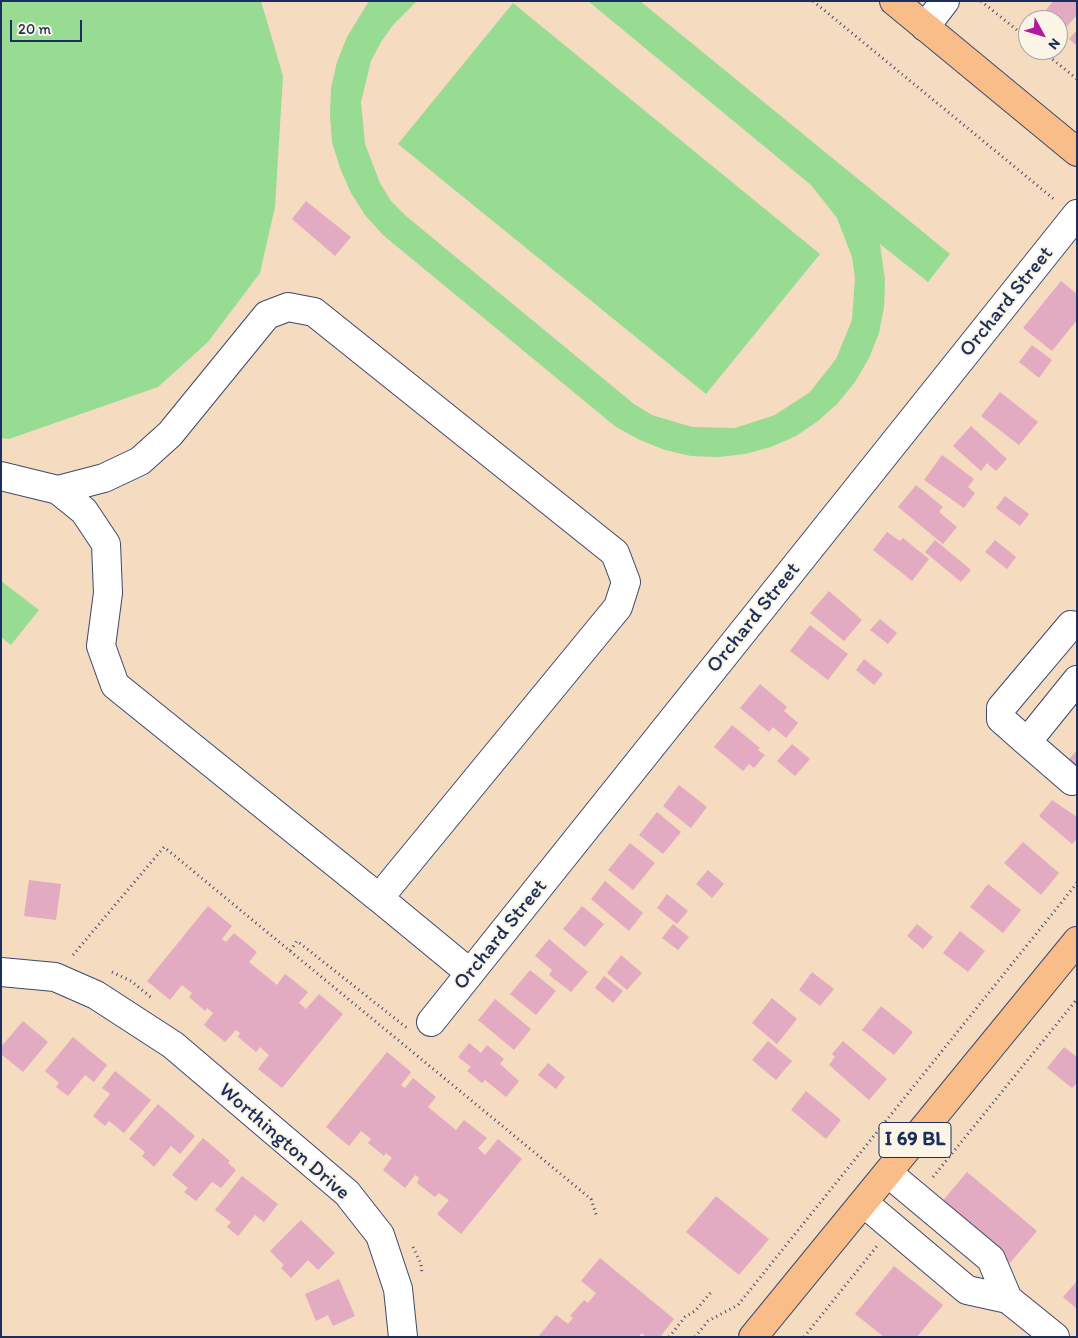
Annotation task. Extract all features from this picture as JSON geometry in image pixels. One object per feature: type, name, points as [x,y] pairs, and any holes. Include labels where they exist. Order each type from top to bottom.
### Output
[{"type":"main road","points":[[894,1],[1077,152]]},
{"type":"main road","name":"I 69 BL","points":[[753,1337],[1077,941]]},
{"type":"street","points":[[925,27],[945,1]]},
{"type":"street","name":"Orchard Street","points":[[420,1026],[470,973],[1076,216]]},
{"type":"street","points":[[58,490],[104,478],[140,461],[170,434],[267,315],[288,307],[314,312],[615,553],[626,582],[618,607],[378,898]]},
{"type":"street","points":[[1,476],[58,490],[84,511],[106,544],[108,593],[101,646],[114,686],[470,973]]},
{"type":"street","points":[[1072,781],[1001,719],[1001,708],[1071,625],[1077,626]]},
{"type":"street","points":[[1027,742],[1077,680]]},
{"type":"street","name":"Worthington Drive","points":[[1,972],[55,977],[96,995],[173,1045],[347,1193],[380,1236],[398,1289],[403,1337]]},
{"type":"street","points":[[888,1173],[992,1259],[1008,1299]]},
{"type":"street","points":[[864,1203],[967,1290],[1008,1299],[1055,1337]]},
{"type":"path","points":[[813,1],[1076,216]]},
{"type":"path","points":[[982,1],[1018,31]]},
{"type":"path","points":[[1053,60],[1077,79]]},
{"type":"path","points":[[73,955],[164,847],[591,1199],[597,1218]]},
{"type":"path","points":[[695,1337],[708,1321],[738,1305],[1077,883]]},
{"type":"path","points":[[290,951],[297,941],[420,1026]]},
{"type":"path","points":[[917,1197],[1077,999]]},
{"type":"path","points":[[804,1337],[892,1227]]},
{"type":"path","points":[[669,1337],[685,1317],[695,1311],[712,1291]]},
{"type":"green space","points":[[1,1],[261,1],[283,76],[275,207],[260,273],[208,342],[158,387],[9,439],[1,438]]},
{"type":"green space","points":[[369,1],[417,1],[393,25],[381,42],[371,61],[361,102],[365,144],[380,183],[391,201],[406,216],[634,404],[652,415],[692,427],[735,428],[775,415],[810,392],[836,359],[852,320],[855,278],[852,257],[837,218],[811,185],[588,1],[640,1],[950,254],[928,282],[880,244],[885,280],[884,307],[879,333],[869,358],[855,382],[838,403],[818,421],[796,436],[771,447],[745,454],[718,457],[691,456],[665,450],[640,440],[616,427],[383,235],[365,215],[351,193],[340,168],[332,142],[331,88],[337,62],[347,37]]},
{"type":"green space","points":[[513,3],[820,254],[706,394],[398,144]]},
{"type":"green space","points":[[1,581],[39,610],[11,645],[1,637]]},
{"type":"building","points":[[1053,1],[1077,1],[1077,15],[1068,25],[1068,10],[1046,10]]},
{"type":"building","points":[[1077,30],[1077,46],[1069,39]]},
{"type":"building","points":[[306,201],[351,237],[335,256],[292,219]]},
{"type":"building","points":[[1061,281],[1077,294],[1077,320],[1052,351],[1023,328]]},
{"type":"building","points":[[1032,345],[1052,360],[1039,378],[1019,362]]},
{"type":"building","points":[[1000,392],[1038,422],[1019,445],[981,416]]},
{"type":"building","points":[[971,426],[1007,459],[996,471],[987,463],[981,471],[953,446]]},
{"type":"building","points":[[942,455],[974,479],[968,487],[975,493],[964,508],[924,480]]},
{"type":"building","points":[[916,485],[943,507],[939,512],[957,527],[943,544],[898,507]]},
{"type":"building","points":[[1005,496],[1029,514],[1020,526],[996,508]]},
{"type":"building","points":[[887,532],[900,541],[903,538],[929,559],[912,581],[873,550]]},
{"type":"building","points":[[935,540],[971,570],[961,582],[925,552]]},
{"type":"building","points":[[995,540],[1016,557],[1007,569],[985,552]]},
{"type":"building","points":[[829,591],[862,620],[844,641],[810,613]]},
{"type":"building","points":[[880,619],[897,633],[888,644],[870,630]]},
{"type":"building","points":[[810,625],[848,654],[828,680],[790,651]]},
{"type":"building","points":[[864,659],[883,674],[874,685],[856,670]]},
{"type":"building","points":[[760,684],[787,707],[784,711],[798,723],[786,738],[773,727],[769,732],[740,708]]},
{"type":"building","points":[[732,725],[760,748],[758,750],[765,755],[754,768],[749,764],[743,771],[714,747]]},
{"type":"building","points":[[792,744],[810,759],[795,776],[777,761]]},
{"type":"building","points":[[1077,750],[1077,773],[1065,764]]},
{"type":"building","points":[[679,785],[707,807],[691,828],[663,806]]},
{"type":"building","points":[[1052,800],[1077,817],[1077,839],[1072,844],[1039,816]]},
{"type":"building","points":[[657,812],[681,832],[663,854],[639,835]]},
{"type":"building","points":[[1023,842],[1059,873],[1041,895],[1004,863]]},
{"type":"building","points":[[630,843],[655,863],[633,890],[608,870]]},
{"type":"building","points":[[708,870],[724,884],[712,898],[696,884]]},
{"type":"building","points":[[29,880],[61,884],[56,920],[24,916]]},
{"type":"building","points":[[605,881],[643,913],[629,931],[591,899]]},
{"type":"building","points":[[988,884],[1021,910],[1003,933],[970,907]]},
{"type":"building","points":[[667,894],[688,911],[677,924],[657,908]]},
{"type":"building","points":[[208,906],[232,926],[222,939],[226,942],[234,933],[257,952],[249,962],[277,985],[285,974],[308,992],[299,1003],[306,1009],[319,994],[343,1014],[282,1088],[258,1069],[269,1055],[260,1047],[256,1052],[238,1037],[240,1033],[236,1030],[225,1042],[204,1025],[213,1013],[207,1008],[205,1011],[189,997],[192,993],[182,985],[170,1000],[147,981]]},
{"type":"building","points":[[582,906],[604,924],[585,947],[563,929]]},
{"type":"building","points":[[673,924],[689,937],[678,950],[662,938]]},
{"type":"building","points":[[917,924],[933,937],[923,949],[907,936]]},
{"type":"building","points":[[960,931],[985,951],[968,972],[943,953]]},
{"type":"building","points":[[549,939],[588,972],[571,992],[549,975],[552,970],[535,956]]},
{"type":"building","points":[[621,955],[642,973],[627,990],[607,973]]},
{"type":"building","points":[[530,970],[556,991],[536,1015],[510,994]]},
{"type":"building","points":[[812,972],[834,989],[820,1006],[799,990]]},
{"type":"building","points":[[604,976],[623,991],[613,1003],[595,988]]},
{"type":"building","points":[[772,998],[797,1019],[777,1044],[752,1023]]},
{"type":"building","points":[[495,999],[531,1029],[514,1050],[478,1020]]},
{"type":"building","points":[[881,1006],[913,1032],[894,1055],[862,1030]]},
{"type":"building","points":[[23,1021],[48,1042],[23,1072],[1,1054],[1,1047]]},
{"type":"building","points":[[73,1037],[107,1065],[94,1082],[85,1075],[68,1096],[56,1087],[59,1083],[45,1071]]},
{"type":"building","points":[[768,1041],[792,1061],[776,1080],[752,1060]]},
{"type":"building","points":[[843,1041],[887,1079],[869,1100],[829,1065],[835,1057],[832,1054]]},
{"type":"building","points":[[469,1043],[481,1053],[487,1045],[504,1059],[500,1064],[519,1081],[506,1097],[485,1080],[482,1083],[467,1071],[471,1067],[458,1057]]},
{"type":"building","points":[[1064,1047],[1077,1057],[1077,1083],[1072,1088],[1047,1068]]},
{"type":"building","points":[[387,1052],[411,1072],[401,1085],[405,1088],[413,1078],[436,1097],[428,1107],[456,1130],[464,1120],[487,1138],[478,1148],[485,1155],[498,1139],[522,1159],[461,1234],[437,1214],[449,1200],[439,1193],[435,1197],[417,1183],[419,1178],[415,1175],[405,1188],[383,1170],[392,1158],[386,1153],[384,1156],[368,1143],[371,1139],[361,1131],[349,1146],[326,1127]]},
{"type":"building","points":[[548,1063],[565,1077],[556,1089],[538,1075]]},
{"type":"building","points":[[115,1071],[151,1100],[124,1133],[109,1121],[105,1126],[93,1116],[110,1094],[102,1088]]},
{"type":"building","points":[[806,1091],[841,1120],[826,1139],[791,1110]]},
{"type":"building","points":[[158,1104],[195,1136],[180,1154],[171,1146],[154,1167],[142,1156],[145,1152],[129,1139]]},
{"type":"building","points":[[203,1138],[230,1161],[228,1163],[236,1170],[221,1188],[212,1182],[196,1201],[184,1192],[188,1188],[172,1175]]},
{"type":"building","points":[[967,1172],[1037,1231],[1010,1263],[940,1204]]},
{"type":"building","points":[[242,1176],[278,1204],[264,1222],[255,1215],[238,1236],[227,1227],[231,1222],[215,1210]]},
{"type":"building","points":[[716,1196],[769,1239],[739,1275],[686,1232]]},
{"type":"building","points":[[301,1220],[335,1253],[318,1270],[308,1260],[291,1278],[281,1268],[284,1265],[270,1251]]},
{"type":"building","points":[[600,1258],[674,1319],[660,1337],[646,1337],[642,1333],[638,1337],[538,1337],[556,1315],[568,1324],[573,1318],[570,1316],[584,1300],[588,1303],[596,1293],[581,1281]]},
{"type":"building","points":[[894,1266],[943,1305],[917,1337],[884,1337],[855,1314]]},
{"type":"building","points":[[339,1279],[355,1316],[333,1326],[328,1315],[316,1321],[305,1294]]},
{"type":"building","points":[[1077,1281],[1077,1309],[1063,1297]]}]
